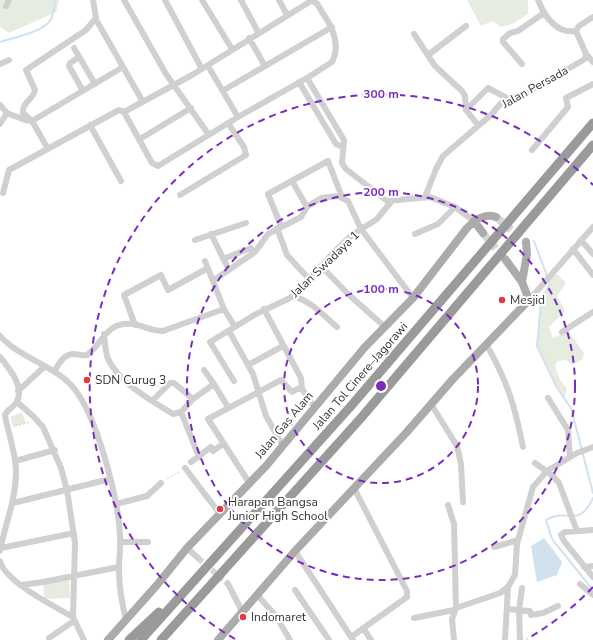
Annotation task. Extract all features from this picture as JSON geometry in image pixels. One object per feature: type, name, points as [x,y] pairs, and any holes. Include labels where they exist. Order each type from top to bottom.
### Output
[{"type":"highway","name":"Jalan Tol Cinere–Jagorawi","points":[[141,640],[351,406],[593,123]]},
{"type":"highway","points":[[161,640],[361,418],[593,145]]},
{"type":"highway","points":[[129,640],[201,573]]},
{"type":"highway","points":[[169,640],[211,585]]},
{"type":"main road","points":[[483,233],[474,221],[485,216],[496,217]]},
{"type":"main road","name":"Jalan Gas Alam","points":[[108,640],[187,548],[250,484],[360,353],[413,298],[474,221]]},
{"type":"main road","points":[[522,282],[528,254],[526,242]]},
{"type":"main road","points":[[218,640],[295,552],[486,344],[529,300],[522,282],[505,259]]},
{"type":"street","points":[[93,0],[97,20],[144,102]]},
{"type":"street","points":[[124,0],[166,74],[209,135]]},
{"type":"street","points":[[165,0],[205,67],[224,90],[238,117]]},
{"type":"street","points":[[202,0],[232,49]]},
{"type":"street","points":[[241,0],[258,32]]},
{"type":"street","points":[[279,0],[287,15]]},
{"type":"street","points":[[538,0],[544,13],[559,29],[568,32],[576,31]]},
{"type":"street","points":[[3,193],[9,170],[119,110],[124,112],[140,138],[152,163],[158,166],[332,62],[336,48],[332,27],[314,1],[309,2],[258,32],[205,67],[124,112]]},
{"type":"street","points":[[522,64],[503,42],[503,39],[510,32],[518,31],[544,13]]},
{"type":"street","points":[[576,31],[579,26],[593,17]]},
{"type":"street","points":[[48,149],[32,121],[23,113],[24,106],[33,96],[35,90],[26,69],[86,30],[97,20]]},
{"type":"street","points":[[428,55],[466,26]]},
{"type":"street","points":[[224,90],[332,27]]},
{"type":"street","points":[[576,31],[586,54],[593,62]]},
{"type":"street","points":[[414,34],[435,66],[462,91],[465,96],[466,110],[478,125]]},
{"type":"street","points":[[249,38],[265,66]]},
{"type":"street","points":[[74,48],[95,84]]},
{"type":"street","name":"Jalan Persada","points":[[425,197],[441,159],[491,115],[501,103],[509,99],[518,98],[546,82],[582,61],[586,54]]},
{"type":"street","points":[[79,57],[70,63],[69,66],[83,91]]},
{"type":"street","points":[[0,64],[9,60]]},
{"type":"street","points":[[0,105],[7,113],[32,121],[123,67]]},
{"type":"street","points":[[307,78],[344,140],[342,163],[346,169],[384,200],[391,202],[430,197],[455,207],[474,221]]},
{"type":"street","points":[[299,82],[336,144],[343,147]]},
{"type":"street","points":[[532,150],[568,107],[566,98],[593,84]]},
{"type":"street","points":[[466,110],[488,88],[509,99]]},
{"type":"street","points":[[140,138],[191,108]]},
{"type":"street","points":[[0,124],[6,117],[7,113]]},
{"type":"street","points":[[180,195],[246,155],[244,147],[228,123]]},
{"type":"street","points":[[90,125],[121,181]]},
{"type":"street","points":[[309,279],[287,255],[268,194],[328,161],[342,197]]},
{"type":"street","points":[[292,181],[307,207]]},
{"type":"street","points":[[214,280],[255,252],[268,234],[301,217],[307,207],[325,197],[342,197],[348,201],[352,207],[361,229],[413,298]]},
{"type":"street","name":"Jalan Swadaya 1","points":[[234,381],[210,342],[264,309],[292,296],[342,244],[377,219],[391,202]]},
{"type":"street","points":[[415,234],[438,224],[455,207]]},
{"type":"street","points":[[195,240],[246,222]]},
{"type":"street","points":[[529,300],[593,227]]},
{"type":"street","points":[[211,234],[229,270]]},
{"type":"street","points":[[581,240],[593,254]]},
{"type":"street","points":[[223,258],[252,248]]},
{"type":"street","points":[[573,249],[593,275]]},
{"type":"street","points":[[205,261],[259,391],[266,416],[282,446]]},
{"type":"street","points":[[321,266],[385,327]]},
{"type":"street","points":[[135,325],[124,295],[161,275],[168,290],[208,268]]},
{"type":"street","points":[[292,296],[311,305],[337,327]]},
{"type":"street","points":[[54,372],[59,364],[68,356],[75,354],[87,355],[104,334],[114,327],[127,324],[163,331],[224,309]]},
{"type":"street","points":[[264,309],[301,378],[302,387],[314,408]]},
{"type":"street","points":[[562,332],[593,312]]},
{"type":"street","points":[[104,334],[108,358],[115,370],[128,383],[152,401],[174,414],[181,412],[193,399],[214,384]]},
{"type":"street","points":[[0,336],[11,347],[54,372],[72,386],[86,406],[96,432],[116,504],[121,542],[119,567],[126,620]]},
{"type":"street","points":[[486,344],[511,395],[523,447]]},
{"type":"street","points":[[248,365],[283,346]]},
{"type":"street","points":[[0,357],[11,372],[18,391],[17,402],[3,412],[15,461],[15,488],[0,551]]},
{"type":"street","points":[[18,391],[44,367]]},
{"type":"street","points":[[204,370],[228,407]]},
{"type":"street","points":[[250,484],[208,419],[228,407],[282,380],[292,392],[302,387]]},
{"type":"street","points":[[152,401],[170,383],[174,383],[193,399]]},
{"type":"street","points":[[548,398],[568,430],[570,457]]},
{"type":"street","points":[[17,402],[37,421],[55,450],[67,490],[74,533],[74,619],[84,640]]},
{"type":"street","points":[[431,404],[457,446],[461,464],[463,502]]},
{"type":"street","points":[[181,412],[199,457]]},
{"type":"street","points":[[191,462],[211,447],[213,451],[224,444]]},
{"type":"street","points":[[414,618],[455,609],[500,593],[508,587],[515,574],[518,540],[531,491],[538,479],[547,471],[590,447]]},
{"type":"street","points":[[15,461],[55,450]]},
{"type":"street","points":[[535,463],[547,471],[559,483],[577,531]]},
{"type":"street","points":[[185,468],[220,514]]},
{"type":"street","points":[[12,503],[110,479]]},
{"type":"street","points":[[116,504],[147,496],[161,483]]},
{"type":"street","points":[[295,552],[352,639],[407,597],[407,591],[354,488]]},
{"type":"street","points":[[448,505],[454,524],[455,609],[452,619],[454,640]]},
{"type":"street","points":[[593,530],[564,532],[562,537],[593,577]]},
{"type":"street","points":[[0,548],[74,533]]},
{"type":"street","points":[[494,547],[518,540]]},
{"type":"street","points":[[121,542],[148,542]]},
{"type":"street","points":[[187,548],[198,558]]},
{"type":"street","points":[[0,561],[4,570],[21,585],[74,619]]},
{"type":"street","points":[[584,567],[593,566]]},
{"type":"street","points":[[21,585],[119,567]]},
{"type":"street","points":[[228,584],[243,613]]},
{"type":"street","points":[[580,584],[593,595]]},
{"type":"street","points":[[505,640],[508,587]]},
{"type":"street","points":[[520,640],[519,610],[522,588]]},
{"type":"street","points":[[296,590],[329,640]]},
{"type":"street","points":[[258,596],[276,616],[290,640]]},
{"type":"street","points":[[507,609],[530,611],[530,615],[543,613],[558,606]]},
{"type":"street","points":[[48,638],[74,619]]},
{"type":"street","points":[[364,629],[371,640]]},
{"type":"path","points":[[8,428],[37,421]]},
{"type":"path","points":[[161,483],[185,468]]},
{"type":"shaded area","points":[[0,0],[59,0],[56,12],[9,33],[0,27]]},
{"type":"shaded area","points":[[467,0],[528,0],[528,14],[514,23],[502,27],[492,21],[481,26]]},
{"type":"shaded area","points":[[552,274],[558,275],[566,283],[557,296],[565,311],[549,327],[553,338],[568,331],[584,353],[583,359],[572,365],[566,360],[558,361],[555,366],[559,378],[567,389],[564,398],[557,388],[537,346],[541,301],[548,291]]},
{"type":"shaded area","points":[[22,412],[26,423],[13,427],[10,417]]},
{"type":"shaded area","points":[[69,578],[70,598],[44,599],[43,581]]},
{"type":"water","points":[[544,538],[562,562],[557,575],[537,582],[531,546]]},
{"type":"waterway","points":[[0,42],[35,31],[48,24],[53,14],[55,0]]},
{"type":"waterway","points":[[534,241],[550,284],[541,301],[537,346],[557,388],[571,408],[593,493]]},
{"type":"waterway","points":[[593,498],[588,508],[577,516],[560,516],[546,520],[552,539],[593,590]]},
{"type":"tunnel","points":[[496,217],[526,242]]},
{"type":"tunnel","points":[[483,233],[504,259]]},
{"type":"tunnel","points":[[198,558],[228,584]]},
{"type":"place","name":"Mesjid","points":[[502,300]]},
{"type":"place","name":"SDN Curug 3","points":[[87,380]]},
{"type":"place","name":"Harapan Bangsa Junior High School","points":[[220,509]]},
{"type":"place","name":"Indomaret","points":[[243,617]]}]
